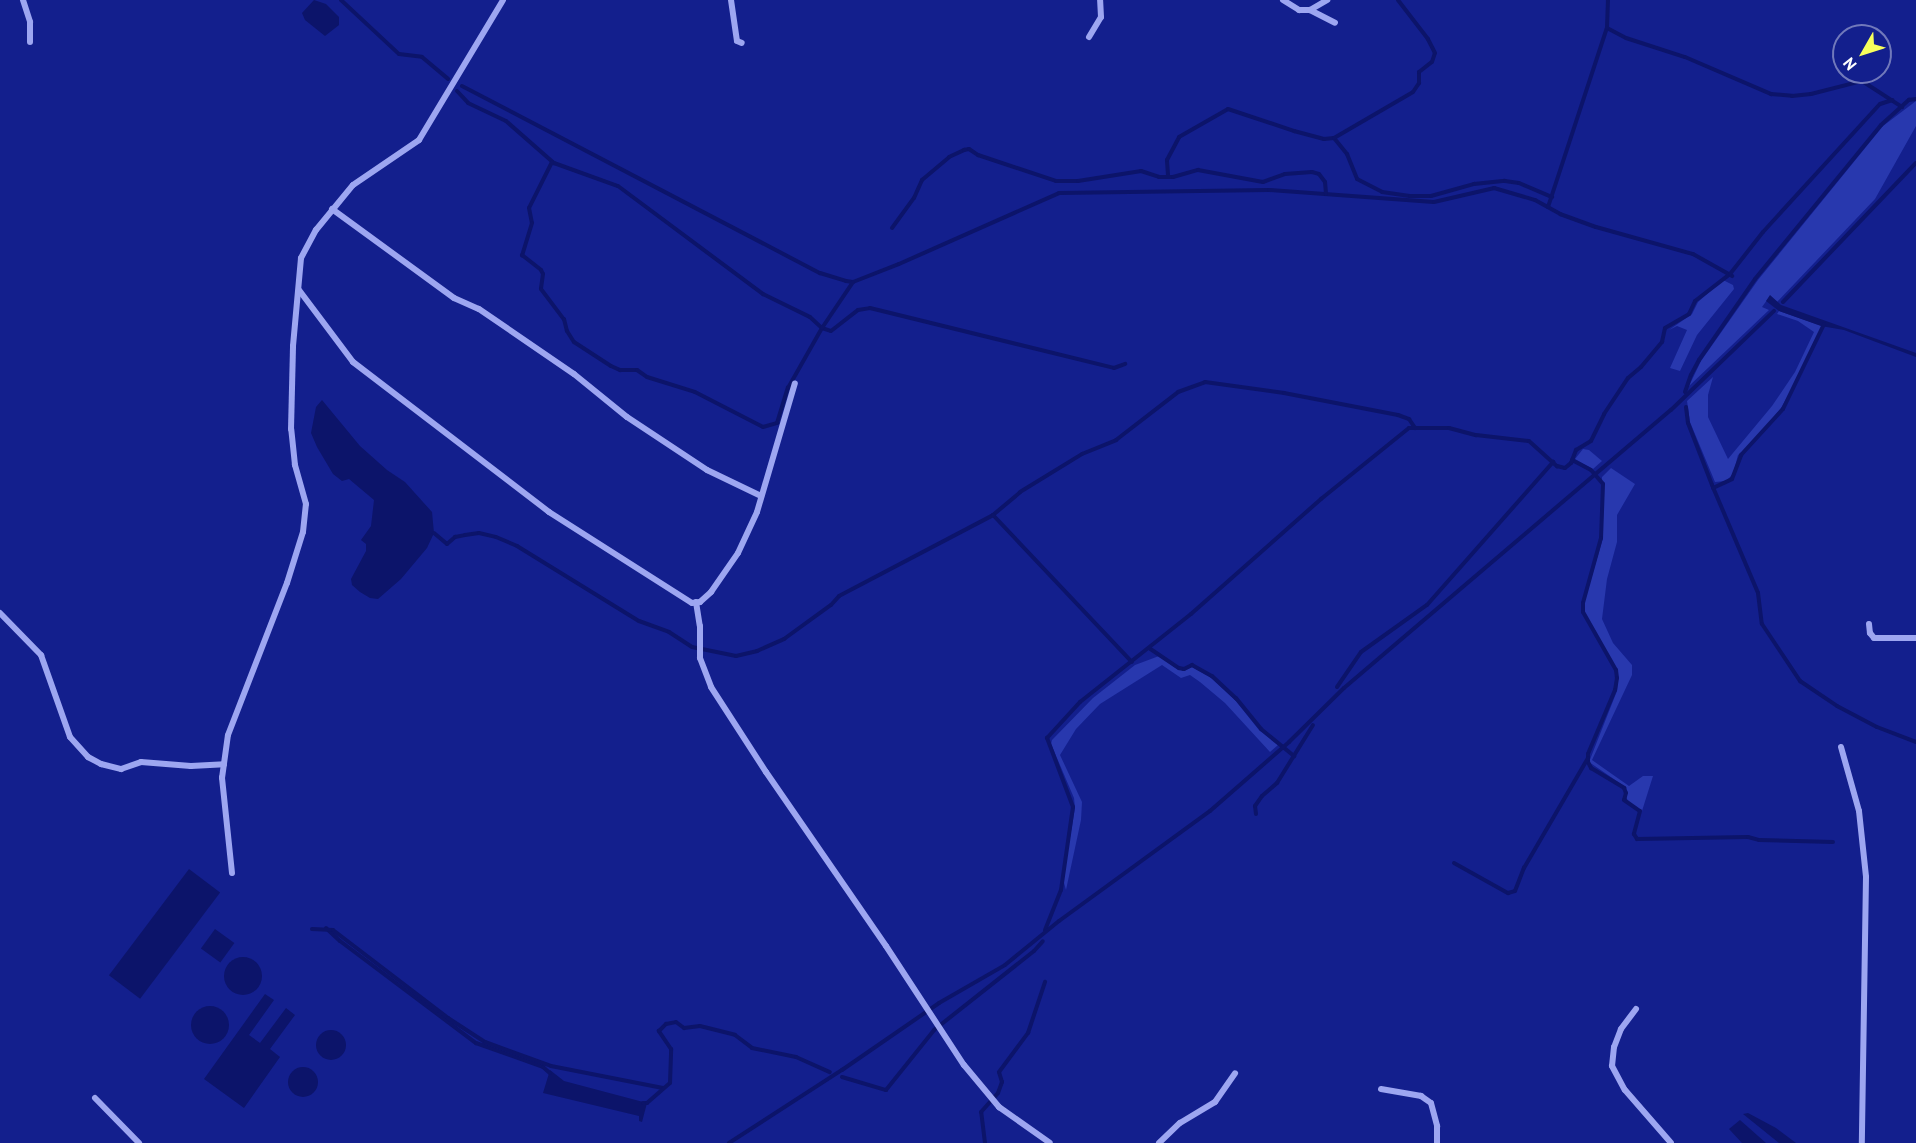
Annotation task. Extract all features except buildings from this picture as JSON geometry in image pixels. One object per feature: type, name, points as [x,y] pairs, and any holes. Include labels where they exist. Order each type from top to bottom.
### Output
[{"type":"street","points":[[23,0],[30,22],[30,42]]},
{"type":"street","points":[[232,873],[222,778],[228,735],[287,583],[303,532],[306,504],[295,465],[291,429],[293,346],[301,258],[316,230],[332,208],[353,186],[419,140],[503,0]]},
{"type":"street","points":[[731,0],[737,41],[742,44]]},
{"type":"street","points":[[1089,37],[1101,17],[1100,0]]},
{"type":"street","points":[[1283,0],[1335,23]]},
{"type":"street","points":[[1310,10],[1327,0]]},
{"type":"street","points":[[332,208],[454,298],[480,309],[574,374],[627,417],[707,470],[761,496]]},
{"type":"street","points":[[298,290],[353,362],[549,512],[684,600],[696,602],[711,592],[738,553],[761,496],[795,383]]},
{"type":"street","points":[[696,602],[700,626],[700,658],[711,687],[766,772],[796,813],[964,1065],[999,1107],[1050,1143]]},
{"type":"street","points":[[0,613],[41,655],[70,736],[88,757],[101,764],[121,769],[141,762],[191,766],[224,764]]},
{"type":"street","points":[[1869,624],[1874,638],[1916,638]]},
{"type":"street","points":[[1841,747],[1859,811],[1866,877],[1862,1143]]},
{"type":"street","points":[[1636,1009],[1621,1029],[1614,1047],[1612,1066],[1625,1090],[1671,1143]]},
{"type":"street","points":[[1160,1143],[1180,1124],[1215,1102],[1235,1073]]},
{"type":"street","points":[[1381,1089],[1421,1096],[1431,1103],[1437,1126],[1437,1143]]},
{"type":"street","points":[[95,1098],[140,1143]]},
{"type":"shaded area","points":[[314,0],[326,4],[339,17],[339,25],[325,36],[305,20],[302,13]]},
{"type":"shaded area","points":[[1916,101],[1916,126],[1875,199],[1777,302],[1770,296],[1762,307],[1769,310],[1689,386],[1701,361],[1758,280],[1883,126]]},
{"type":"shaded area","points":[[1723,280],[1733,285],[1734,289],[1697,335],[1680,371],[1670,368],[1687,330],[1677,326],[1669,330],[1692,314],[1698,302]]},
{"type":"shaded area","points":[[1770,295],[1781,305],[1916,353],[1916,357],[1844,330],[1821,326],[1779,311],[1766,301]]},
{"type":"shaded area","points":[[1779,311],[1822,326],[1808,360],[1781,408],[1753,443],[1738,455],[1733,474],[1726,481],[1715,482],[1690,422],[1687,401],[1713,377],[1708,395],[1708,417],[1728,459],[1772,406],[1795,372],[1814,332],[1798,321],[1777,314]]},
{"type":"shaded area","points":[[322,400],[360,446],[387,470],[405,482],[432,512],[434,533],[427,548],[401,579],[378,599],[370,598],[360,592],[352,585],[351,579],[366,551],[366,544],[361,540],[371,526],[374,500],[349,479],[342,481],[333,474],[317,447],[311,433],[316,407]]},
{"type":"shaded area","points":[[1583,449],[1589,450],[1602,461],[1593,469],[1575,459]]},
{"type":"shaded area","points":[[1611,468],[1635,484],[1617,515],[1617,542],[1607,579],[1602,619],[1613,643],[1632,665],[1632,675],[1592,760],[1629,786],[1643,776],[1653,776],[1642,811],[1628,803],[1624,786],[1589,762],[1617,691],[1618,678],[1617,670],[1584,612],[1584,603],[1603,538],[1602,477]]},
{"type":"shaded area","points":[[1159,656],[1177,669],[1184,671],[1192,667],[1210,677],[1235,700],[1259,730],[1278,745],[1270,752],[1225,703],[1200,682],[1190,675],[1181,678],[1162,665],[1100,704],[1076,729],[1060,755],[1082,802],[1081,820],[1066,890],[1063,879],[1075,808],[1074,798],[1051,744],[1052,740],[1093,698],[1135,665]]},
{"type":"shaded area","points":[[189,869],[220,892],[140,999],[109,975]]},
{"type":"shaded area","points":[[215,929],[234,943],[220,963],[201,948]]},
{"type":"shaded area","points":[[243,957],[257,962],[262,976],[257,990],[243,995],[229,990],[224,976],[229,962]]},
{"type":"shaded area","points":[[265,994],[274,1000],[249,1035],[260,1043],[286,1008],[295,1015],[270,1049],[280,1057],[244,1108],[204,1079]]},
{"type":"shaded area","points":[[210,1006],[224,1011],[229,1025],[224,1039],[210,1044],[196,1039],[191,1025],[196,1011]]},
{"type":"shaded area","points":[[331,1030],[341,1035],[346,1045],[341,1055],[331,1060],[321,1055],[316,1045],[321,1035]]},
{"type":"shaded area","points":[[303,1067],[313,1072],[318,1082],[313,1092],[303,1097],[293,1092],[288,1082],[293,1072]]},
{"type":"shaded area","points":[[550,1070],[564,1081],[647,1103],[642,1122],[639,1121],[639,1116],[543,1093]]},
{"type":"shaded area","points":[[1748,1113],[1776,1128],[1796,1143],[1779,1143],[1743,1114]]},
{"type":"shaded area","points":[[1740,1120],[1766,1143],[1742,1143],[1729,1129]]},
{"type":"waterway","points":[[341,0],[399,54],[422,57],[448,79]]},
{"type":"waterway","points":[[1168,175],[1167,160],[1179,137],[1228,109],[1324,139],[1334,138],[1413,92],[1419,83],[1419,72],[1432,62],[1435,53],[1428,39],[1398,0]]},
{"type":"waterway","points":[[1548,207],[1607,28],[1608,0]]},
{"type":"waterway","points":[[1607,28],[1626,38],[1685,57],[1771,94],[1792,96],[1811,94],[1862,81],[1902,107]]},
{"type":"waterway","points":[[462,86],[820,273],[846,281],[853,282],[899,264],[1059,193],[1269,190],[1434,202],[1494,188],[1535,200],[1560,214],[1596,227],[1693,254],[1732,276]]},
{"type":"waterway","points":[[457,91],[468,103],[506,121],[554,163],[618,186],[763,294],[810,317],[822,328],[831,331],[858,310],[870,308],[1114,368],[1125,364]]},
{"type":"waterway","points":[[1685,392],[1699,360],[1755,279],[1881,125],[1909,100],[1916,99]]},
{"type":"waterway","points":[[1045,930],[1061,890],[1073,807],[1047,738],[1080,702],[1191,614],[1321,499],[1409,428],[1449,428],[1476,435],[1529,441],[1557,466],[1565,468],[1571,463],[1576,450],[1591,441],[1604,414],[1628,378],[1641,367],[1662,342],[1665,328],[1689,314],[1695,301],[1730,274],[1763,232],[1880,104],[1892,100]]},
{"type":"waterway","points":[[1334,138],[1347,154],[1357,179],[1382,192],[1431,196],[1474,184],[1505,181],[1519,183],[1552,197]]},
{"type":"waterway","points":[[892,228],[914,198],[922,180],[949,157],[969,149],[978,155],[1056,181],[1078,181],[1141,171],[1159,177],[1173,177],[1198,170],[1263,182],[1285,174],[1312,172],[1319,174],[1325,182],[1326,194]]},
{"type":"waterway","points":[[552,162],[529,208],[532,223],[522,255],[541,270],[543,274],[541,289],[564,319],[567,331],[574,342],[620,370],[637,370],[647,377],[695,392],[763,427],[777,423],[788,388],[822,328],[853,282]]},
{"type":"waterway","points":[[1783,302],[1916,163]]},
{"type":"waterway","points":[[729,1143],[842,1070],[939,1003],[1005,965],[1059,921],[1210,811],[1289,742],[1344,688],[1671,410],[1774,311]]},
{"type":"waterway","points":[[1713,488],[1732,479],[1741,455],[1783,409],[1824,324]]},
{"type":"waterway","points":[[993,515],[1020,492],[1082,454],[1116,440],[1178,392],[1205,382],[1284,393],[1398,415],[1409,419],[1415,428]]},
{"type":"waterway","points":[[1686,407],[1688,423],[1758,593],[1762,624],[1800,681],[1837,706],[1877,727],[1916,742]]},
{"type":"waterway","points":[[1572,460],[1591,470],[1603,484],[1601,538],[1583,603],[1583,612],[1616,670],[1617,678],[1615,690],[1588,754],[1588,762],[1591,768],[1624,788],[1626,793],[1624,800],[1640,811],[1634,834],[1637,839],[1748,837],[1759,840],[1833,842]]},
{"type":"waterway","points":[[1337,687],[1361,652],[1427,605],[1553,462]]},
{"type":"waterway","points":[[434,533],[447,544],[455,537],[479,533],[496,537],[517,546],[639,621],[669,632],[692,647],[736,656],[757,651],[784,639],[831,605],[839,596],[993,515],[1132,662]]},
{"type":"waterway","points":[[1149,648],[1179,668],[1184,669],[1192,665],[1212,676],[1236,698],[1261,729],[1294,756]]},
{"type":"waterway","points":[[1256,814],[1255,806],[1262,796],[1277,783],[1313,725]]},
{"type":"waterway","points":[[1454,863],[1508,893],[1515,891],[1524,868],[1588,758]]},
{"type":"waterway","points":[[326,928],[476,1043],[543,1067],[550,1073]]},
{"type":"waterway","points":[[312,929],[333,930],[448,1018],[485,1042],[551,1066],[663,1088]]},
{"type":"waterway","points":[[842,1077],[886,1090],[934,1030],[1034,951],[1043,941]]},
{"type":"waterway","points":[[985,1143],[981,1112],[998,1093],[1002,1082],[999,1072],[1028,1033],[1045,982]]},
{"type":"waterway","points":[[643,1103],[647,1103],[670,1083],[671,1049],[659,1031],[666,1024],[676,1022],[684,1028],[700,1026],[735,1035],[752,1048],[796,1057],[830,1072]]}]
